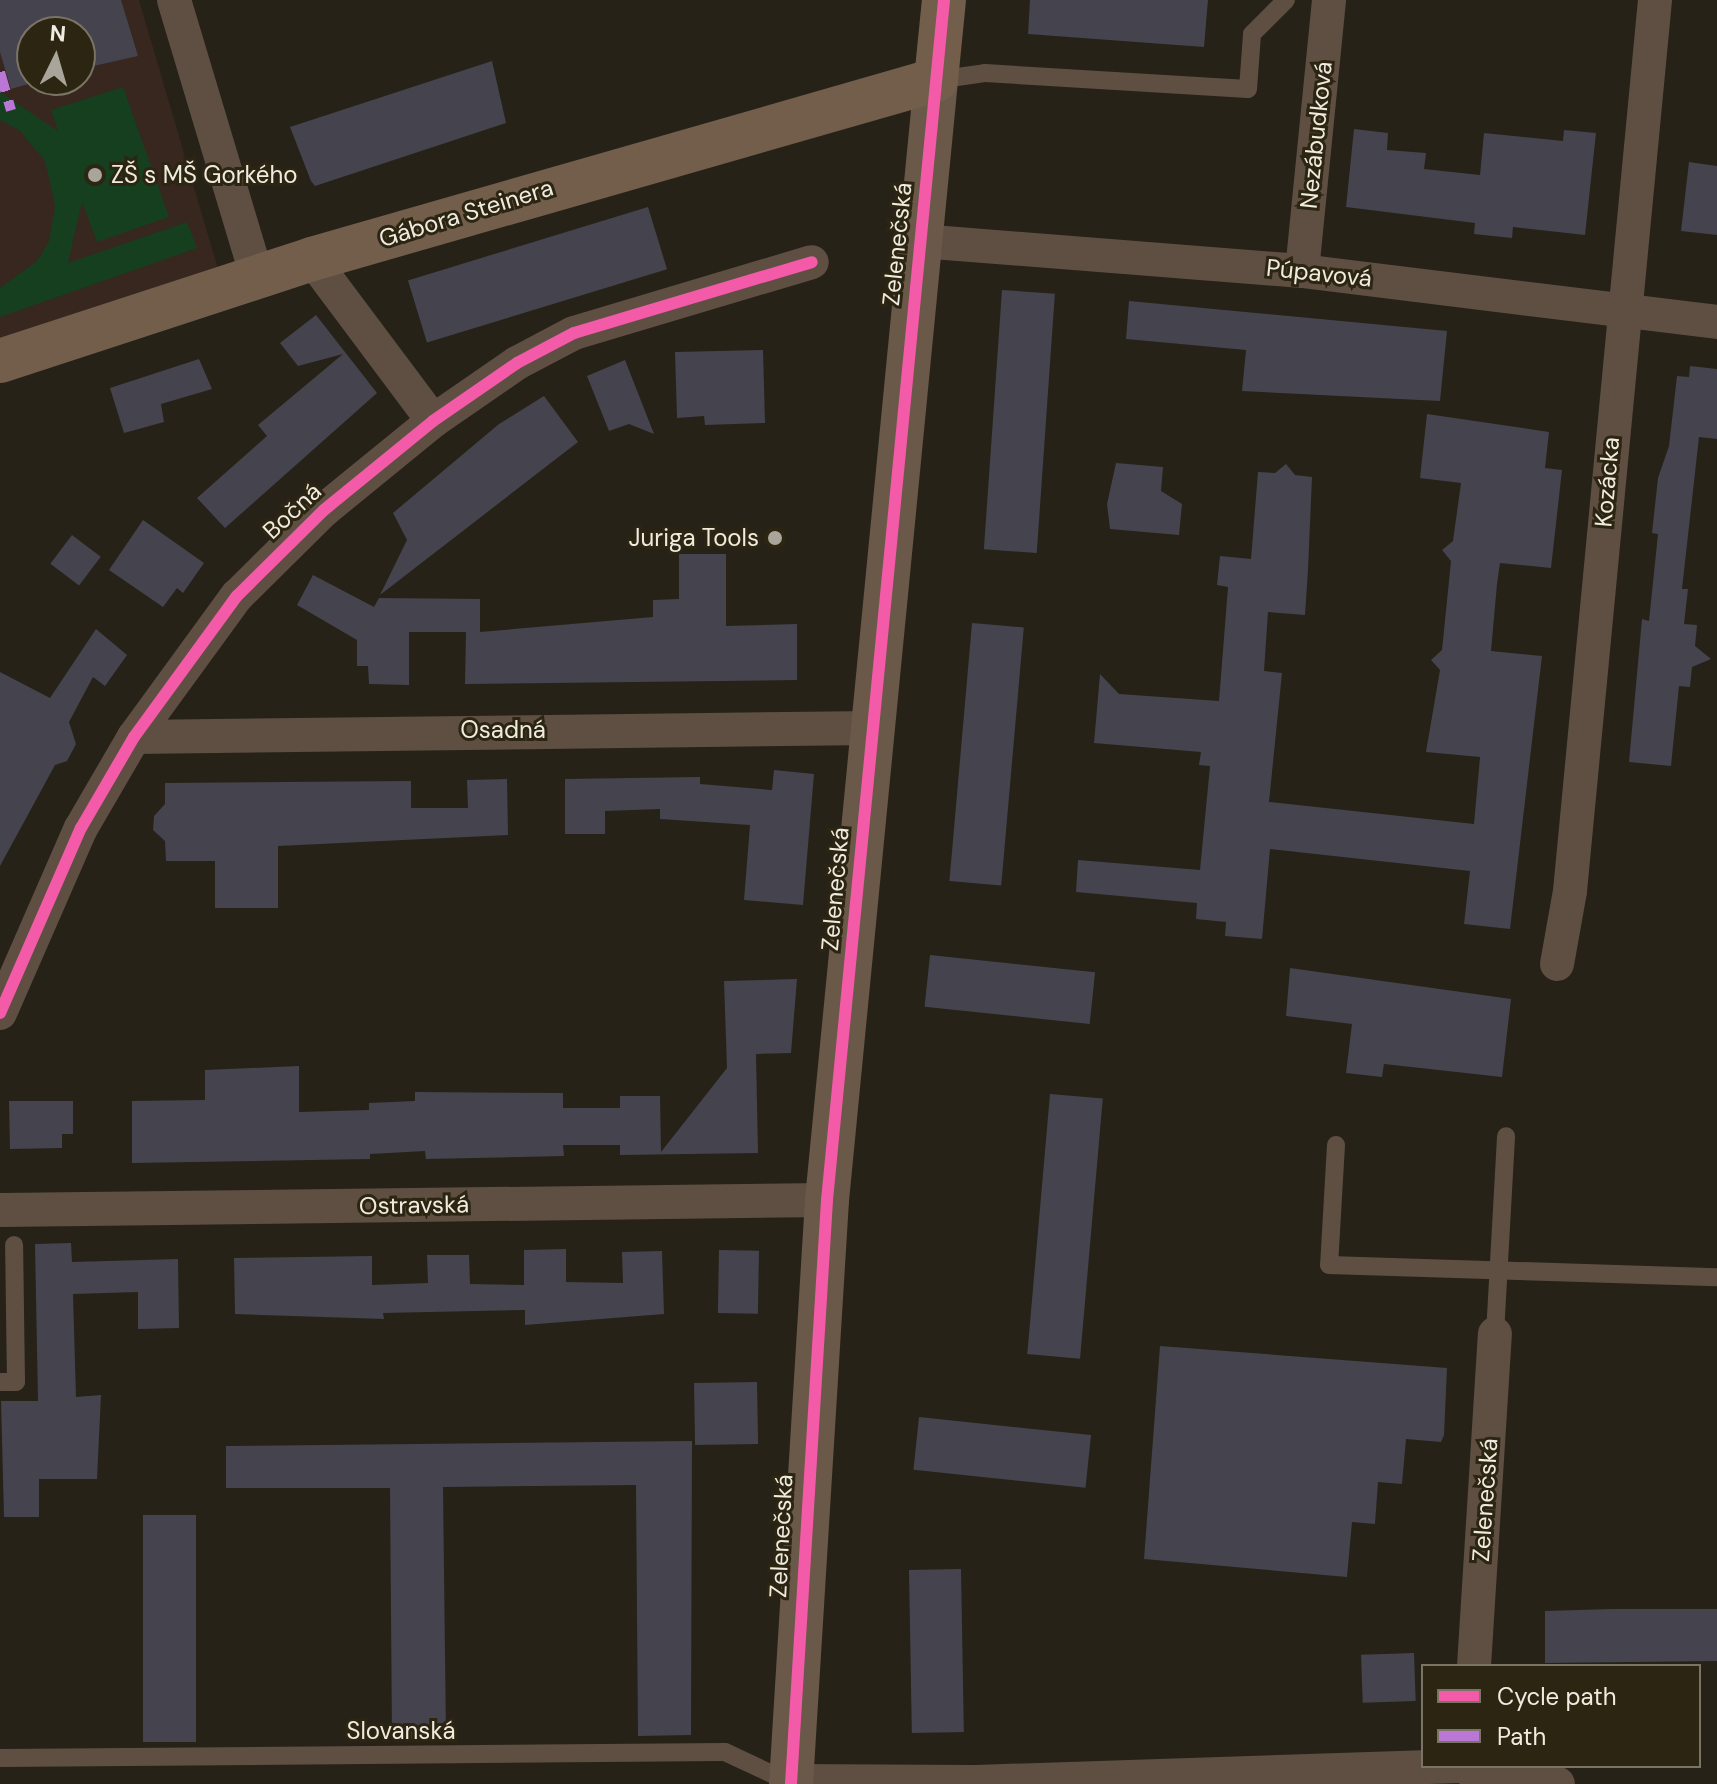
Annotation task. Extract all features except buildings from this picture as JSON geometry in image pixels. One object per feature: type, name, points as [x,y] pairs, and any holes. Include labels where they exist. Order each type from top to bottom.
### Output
[{"type":"main road","name":"Zelenečská","points":[[936,80],[944,0]]},
{"type":"main road","name":"Gábora Steinera","points":[[0,361],[312,259],[936,80]]},
{"type":"street","points":[[174,0],[257,276]]},
{"type":"street","name":"Nezábudková","points":[[1302,271],[1329,0]]},
{"type":"street","name":"Kozácka","points":[[1557,964],[1570,891],[1623,306],[1655,0]]},
{"type":"street","name":"Zelenečská","points":[[790,1783],[827,1200],[936,80]]},
{"type":"street","name":"Púpavová","points":[[920,241],[1302,271],[1623,306],[1717,322]]},
{"type":"street","points":[[312,259],[433,421]]},
{"type":"street","name":"Bočná","points":[[0,1013],[81,828],[134,737],[255,577],[433,421],[517,363],[574,333],[812,262]]},
{"type":"street","name":"Osadná","points":[[134,737],[873,728]]},
{"type":"street","name":"Ostravská","points":[[0,1210],[827,1200]]},
{"type":"street","name":"Zelenečská","points":[[1474,1664],[1495,1334]]},
{"type":"street","points":[[790,1783],[1468,1768],[1537,1774],[1558,1784]]},
{"type":"lane","points":[[936,80],[985,73],[1248,89],[1252,34],[1286,0]]},
{"type":"lane","points":[[1495,1334],[1506,1136]]},
{"type":"lane","points":[[1336,1145],[1329,1265],[1498,1266],[1717,1277]]},
{"type":"lane","points":[[0,1382],[16,1382],[14,1245]]},
{"type":"lane","name":"Slovanská","points":[[0,1758],[725,1752],[790,1783]]},
{"type":"shaded area","name":"ZŠ s MŠ Gorkého","points":[[0,0],[139,0],[218,269],[0,340]]},
{"type":"green space","points":[[123,87],[169,217],[97,242],[82,202],[68,263],[187,222],[197,248],[0,317],[0,288],[37,261],[49,241],[55,206],[45,161],[19,130],[0,120],[0,92],[58,131],[51,110]]},
{"type":"marked path","points":[[0,72],[11,110]]},
{"type":"cycle path","points":[[791,1784],[827,1200],[944,0]]},
{"type":"cycle path","points":[[0,1013],[81,828],[134,737],[237,596],[324,510],[433,421],[517,363],[574,333],[812,262]]},
{"type":"place","name":"ZŠ s MŠ Gorkého","points":[[95,175]]},
{"type":"place","name":"Juriga Tools","points":[[775,538]]}]
